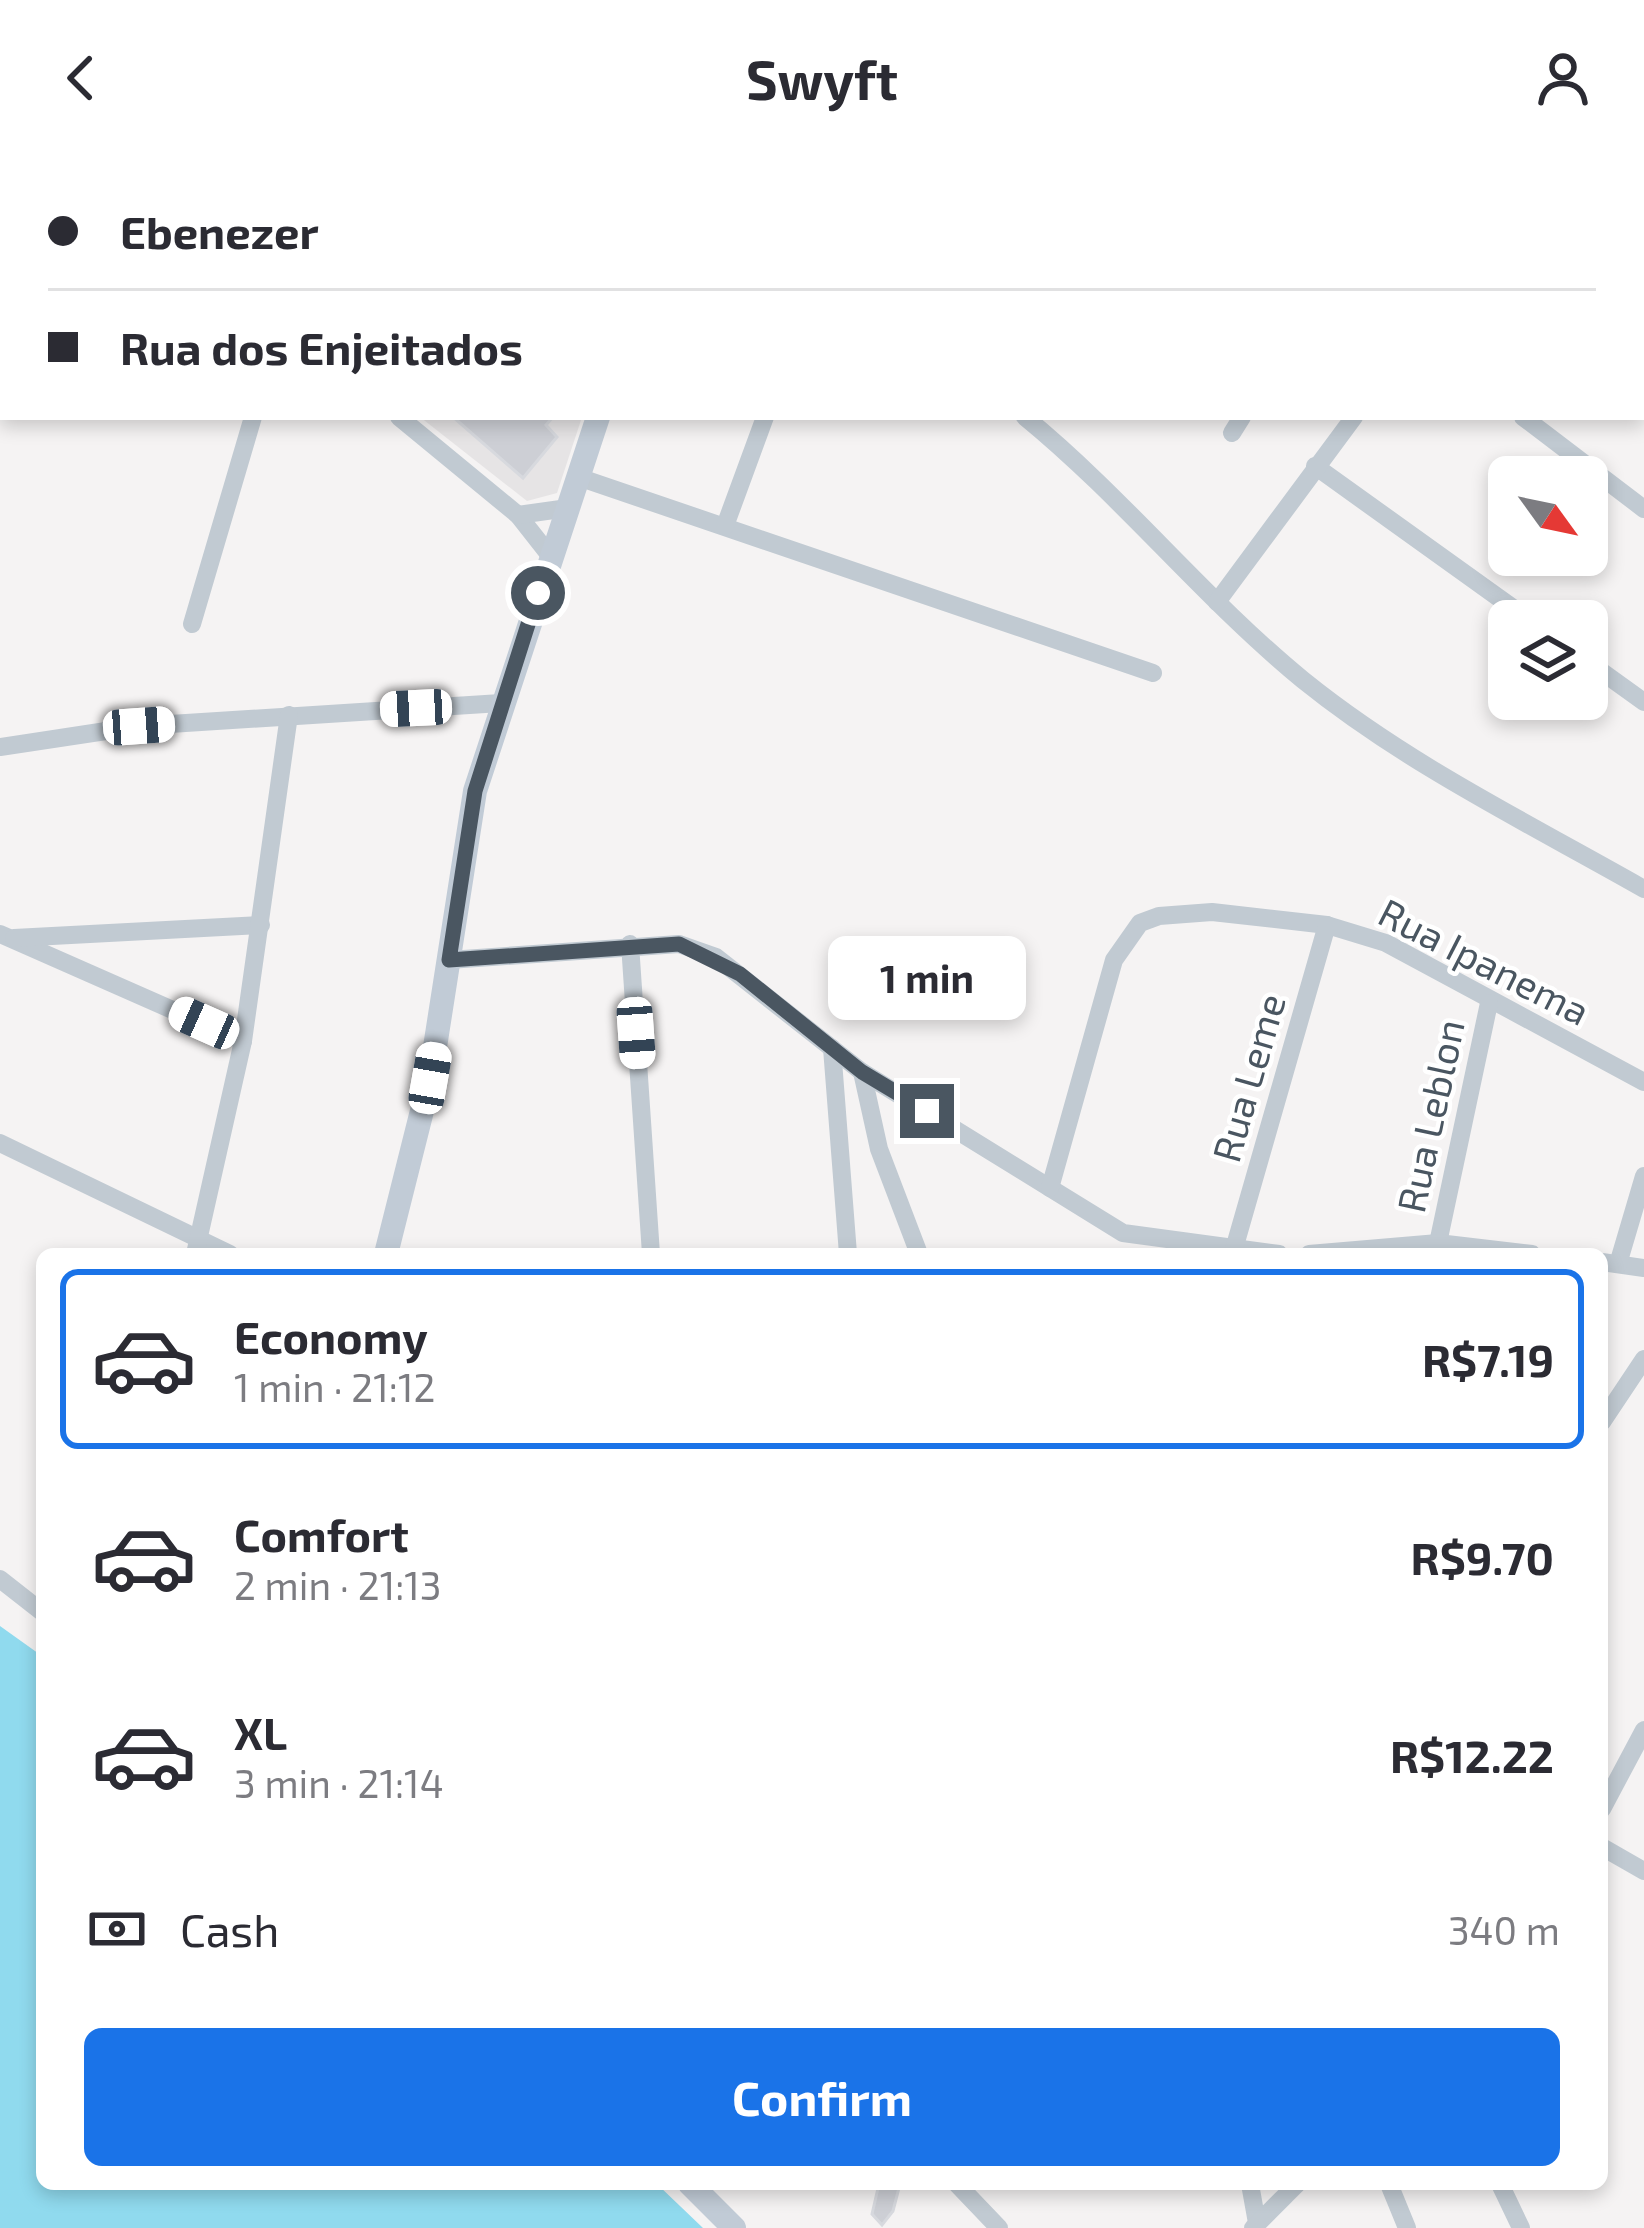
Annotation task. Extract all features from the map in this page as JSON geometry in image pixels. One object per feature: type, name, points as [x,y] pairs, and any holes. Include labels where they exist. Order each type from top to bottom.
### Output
[{"type":"street","points":[[192,624],[253,420]]},
{"type":"street","points":[[403,420],[518,515],[551,557]]},
{"type":"street","points":[[388,1248],[430,1078],[472,807],[501,703],[597,420]]},
{"type":"street","points":[[725,526],[764,420]]},
{"type":"street","points":[[1028,420],[1113,494],[1217,602],[1368,730],[1644,889]]},
{"type":"street","points":[[1217,602],[1352,420]]},
{"type":"street","points":[[1526,420],[1644,509]]},
{"type":"street","points":[[1315,466],[1502,600]]},
{"type":"street","points":[[578,477],[1153,673]]},
{"type":"street","points":[[518,515],[568,508]]},
{"type":"street","points":[[1608,677],[1644,702]]},
{"type":"street","points":[[0,746],[139,726],[501,703]]},
{"type":"street","points":[[0,1143],[198,1247],[243,1040],[289,715]]},
{"type":"street","name":"Rua Ipanema","points":[[1050,1188],[1114,960],[1140,923],[1173,913],[1212,912],[1328,925],[1386,943],[1489,1003],[1644,1082]]},
{"type":"street","points":[[5,936],[261,925]]},
{"type":"street","name":"Rua Leme","points":[[1234,1248],[1328,925]]},
{"type":"street","points":[[5,936],[243,1040]]},
{"type":"street","points":[[449,960],[630,944],[679,944],[716,957],[862,1072],[1123,1233],[1227,1248]]},
{"type":"street","points":[[630,944],[651,1248]]},
{"type":"street","name":"Rua Leblon","points":[[1438,1243],[1489,1003]]},
{"type":"street","points":[[832,1048],[848,1248]]},
{"type":"street","points":[[862,1072],[879,1149],[917,1248]]},
{"type":"street","points":[[1644,1176],[1610,1263],[1644,1268]]},
{"type":"street","points":[[1123,1233],[1129,1248]]},
{"type":"street","points":[[1379,1248],[1438,1243],[1481,1248]]},
{"type":"street","points":[[1608,1413],[1644,1359]]},
{"type":"street","points":[[0,1579],[36,1607]]},
{"type":"street","points":[[1608,1798],[1644,1730]]},
{"type":"street","points":[[1608,1850],[1644,1871]]},
{"type":"street","points":[[696,2190],[734,2228]]},
{"type":"street","points":[[963,2190],[999,2228]]},
{"type":"street","points":[[1249,2190],[1255,2226]]},
{"type":"street","points":[[1255,2226],[1292,2190]]},
{"type":"street","points":[[1391,2190],[1407,2228]]},
{"type":"street","points":[[1503,2190],[1520,2228]]},
{"type":"shaded area","points":[[424,420],[581,420],[557,493],[527,501]]},
{"type":"water","points":[[0,1626],[36,1652],[36,2190],[663,2190],[703,2228],[0,2228]]},
{"type":"building","points":[[456,420],[550,420],[546,425],[557,437],[523,478]]},
{"type":"building","points":[[878,2190],[898,2190],[893,2211],[882,2225],[872,2214]]},
{"type":"route","points":[[538,593],[475,791],[449,960],[679,944],[716,957],[862,1072],[927,1111]]}]
